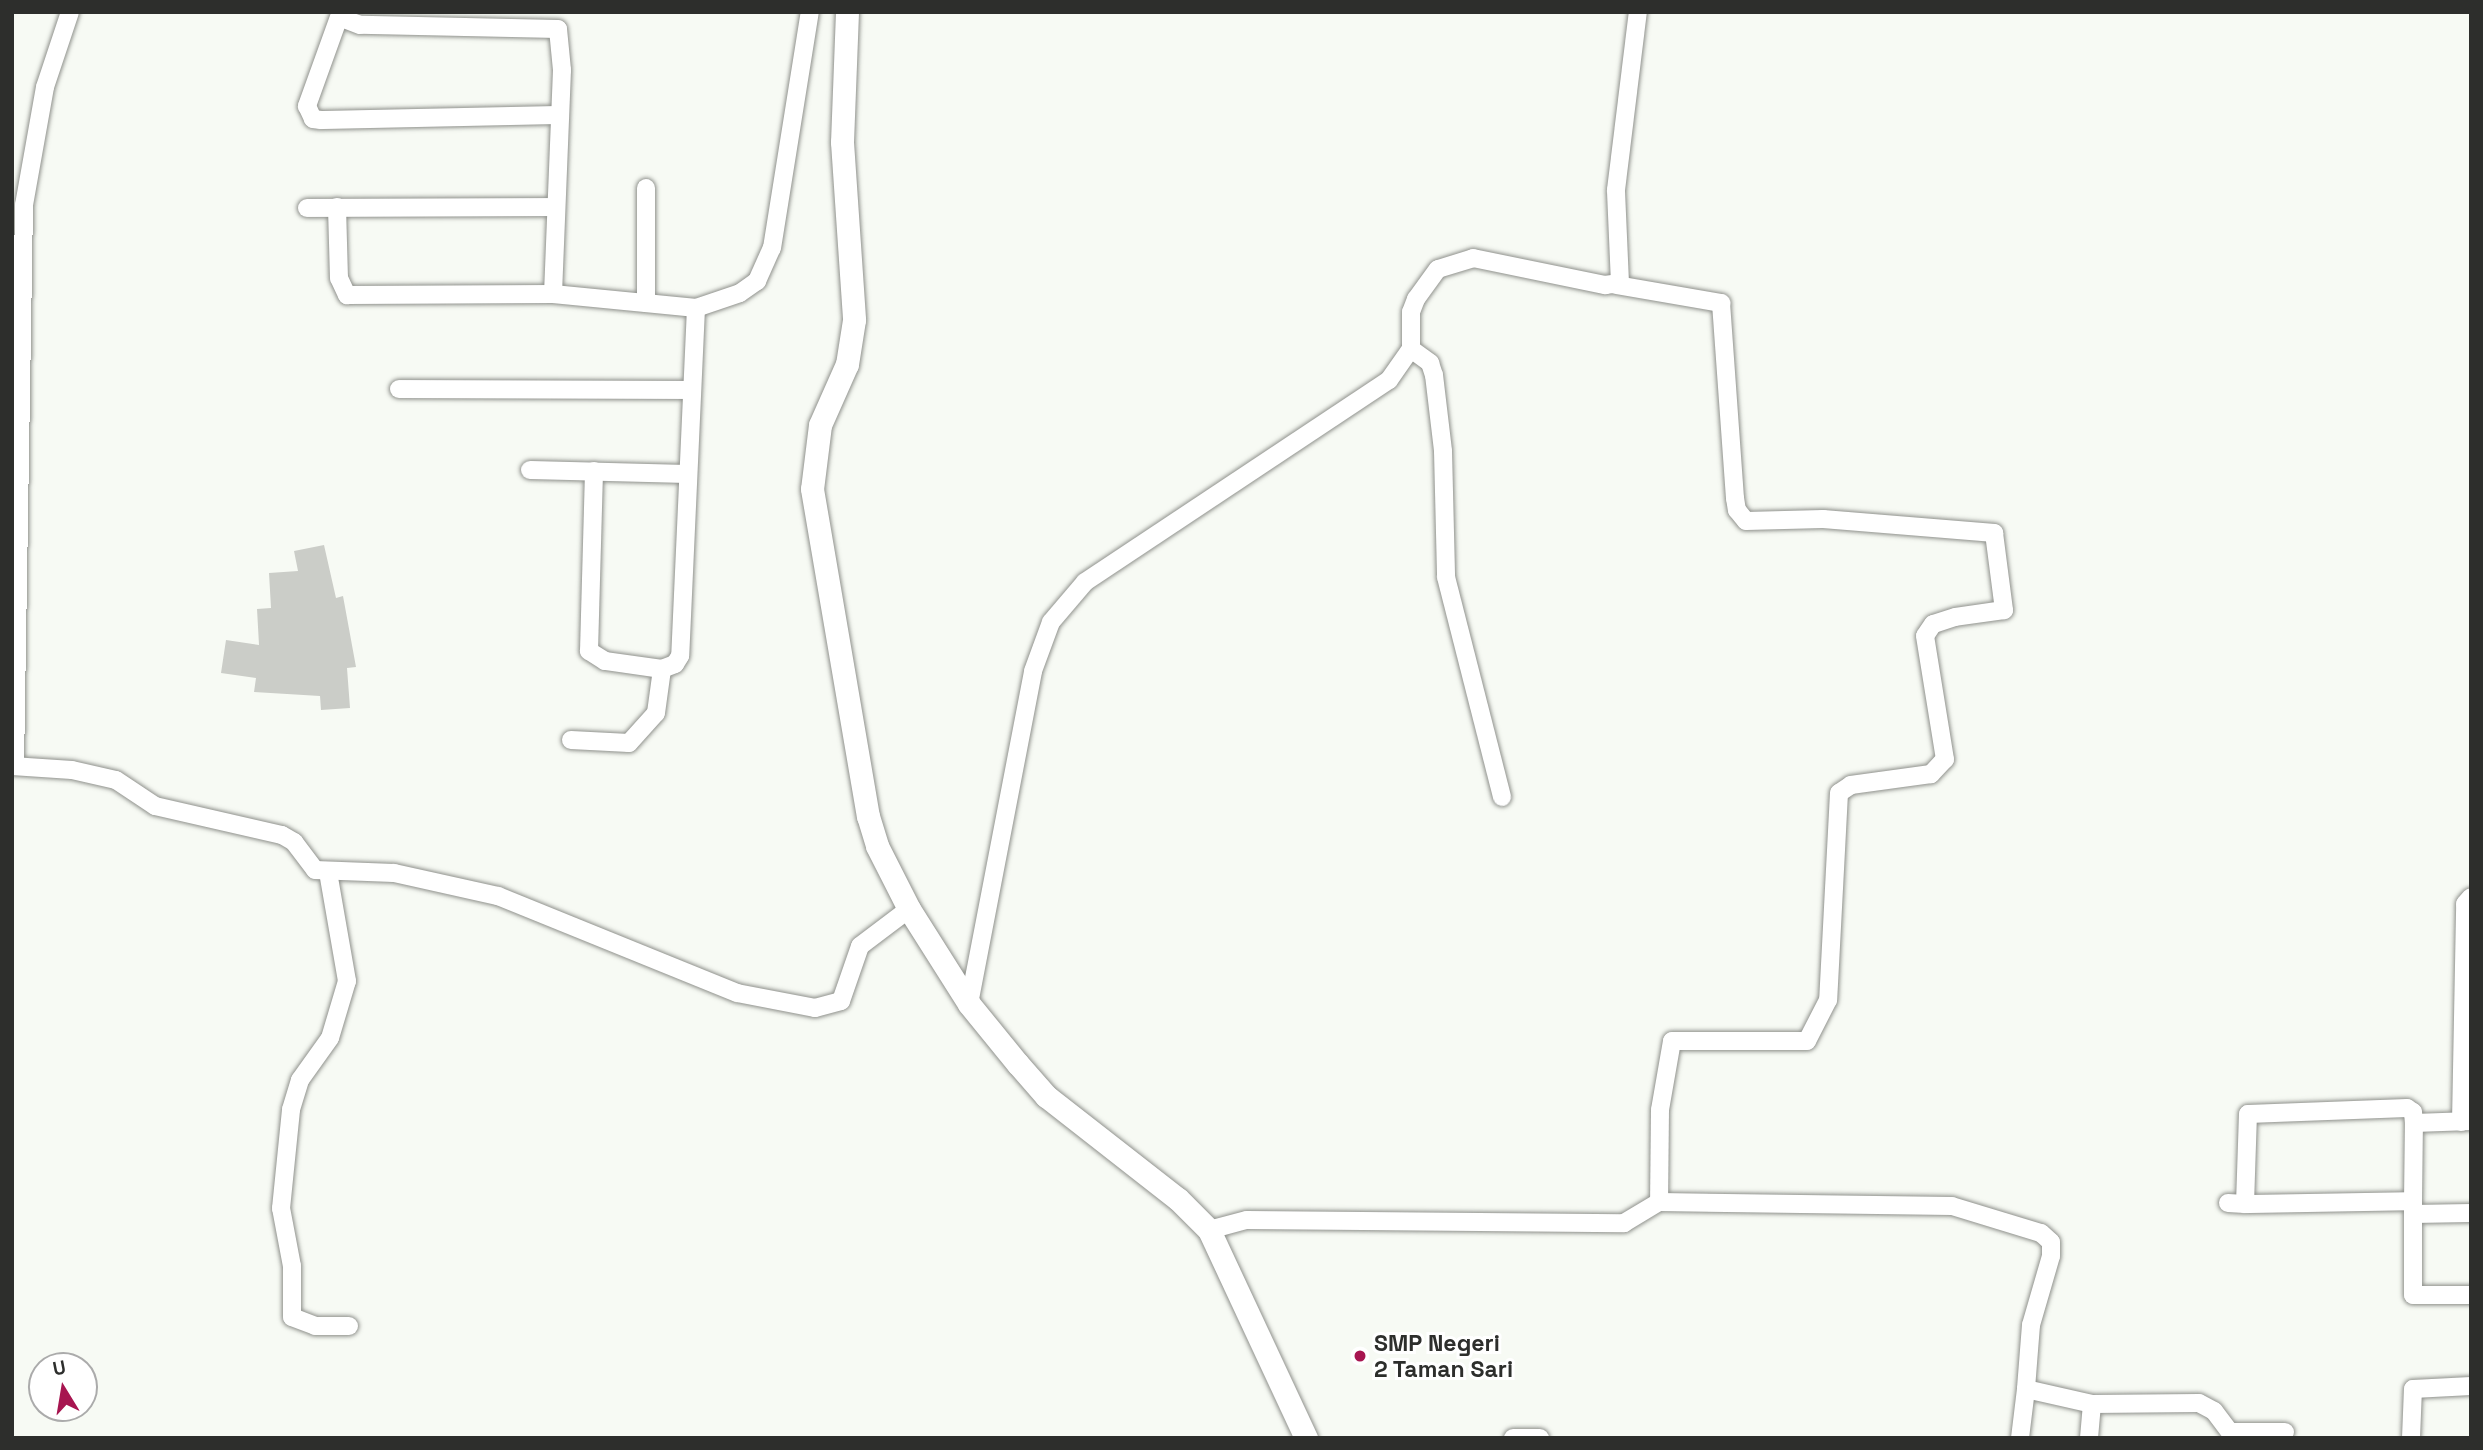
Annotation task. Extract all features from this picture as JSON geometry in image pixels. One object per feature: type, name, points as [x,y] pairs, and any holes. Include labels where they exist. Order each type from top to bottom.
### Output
[{"type":"street","points":[[70,12],[45,86],[24,205],[13,766],[99,776],[127,786],[155,806],[282,835],[294,842],[309,866],[328,872],[394,873],[498,896],[737,993],[815,1008],[841,1001],[860,946],[909,909]]},
{"type":"street","points":[[337,206],[339,278],[346,295],[553,294],[696,308],[740,293],[757,281],[772,248],[810,12]]},
{"type":"street","points":[[847,12],[842,142],[853,331],[844,372],[820,425],[813,489],[868,816],[877,846],[909,909],[970,1003],[1046,1096],[1178,1199],[1209,1230],[1306,1438]]},
{"type":"street","points":[[1616,285],[1622,276],[1616,190],[1638,12]]},
{"type":"street","points":[[553,294],[560,115],[558,29],[468,19],[360,25],[338,14],[307,106],[313,119],[560,115]]},
{"type":"street","points":[[646,188],[646,303]]},
{"type":"street","points":[[307,208],[555,207]]},
{"type":"street","points":[[970,1003],[1033,671],[1051,622],[1085,582],[1390,380],[1411,349],[1411,312],[1424,283],[1453,262],[1491,259],[1721,303],[1735,498],[1746,521],[1823,519],[1994,533],[2004,610],[1955,617],[1934,624],[1925,636],[1945,759],[1931,774],[1851,785],[1839,793],[1828,1000],[1807,1041],[1672,1041],[1660,1111],[1659,1202]]},
{"type":"street","points":[[594,471],[589,651],[605,661],[662,669],[675,664],[680,656],[689,390],[696,308]]},
{"type":"street","points":[[1411,349],[1430,362],[1434,375],[1443,451],[1446,577],[1502,797]]},
{"type":"street","points":[[399,389],[689,390]]},
{"type":"street","points":[[530,470],[688,474]]},
{"type":"street","points":[[571,740],[629,743],[656,713],[662,669]]},
{"type":"street","points":[[328,872],[347,981],[330,1038],[300,1080],[291,1110],[281,1208],[292,1266],[292,1317],[315,1326],[349,1326]]},
{"type":"street","points":[[2414,1123],[2466,1121],[2465,904],[2471,897]]},
{"type":"street","points":[[2471,1213],[2413,1207],[2236,1203],[2248,1114],[2407,1108],[2413,1112],[2414,1123],[2413,1207],[2413,1295],[2471,1294]]},
{"type":"street","points":[[1209,1230],[1247,1220],[1624,1223],[1659,1202],[1952,1206],[2041,1233],[2051,1242],[2051,1256],[2034,1307],[2020,1438]]},
{"type":"street","points":[[2411,1438],[2413,1389],[2471,1386]]},
{"type":"street","points":[[2026,1389],[2092,1404],[2153,1406],[2189,1402],[2214,1411],[2230,1432],[2285,1432]]},
{"type":"street","points":[[2090,1438],[2092,1404]]},
{"type":"street","points":[[1513,1438],[1540,1438]]},
{"type":"building","points":[[324,545],[336,598],[343,596],[356,667],[347,668],[350,708],[321,710],[320,696],[254,692],[256,678],[221,673],[226,640],[259,645],[257,609],[271,608],[269,573],[298,571],[294,551]]},
{"type":"place","name":"SMP Negeri 2 Taman Sari","points":[[1360,1356]]}]
